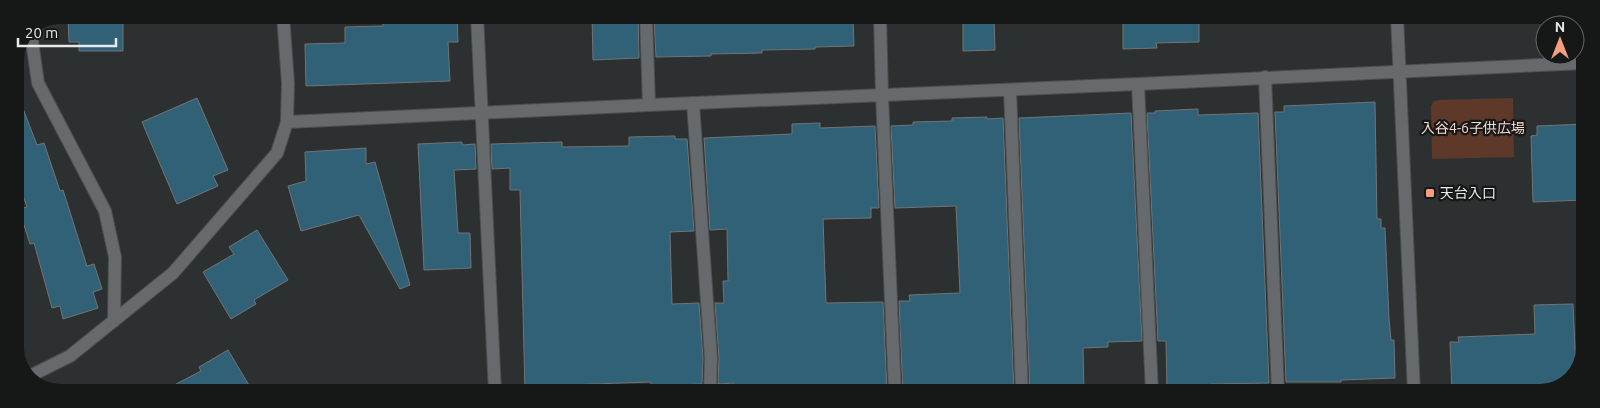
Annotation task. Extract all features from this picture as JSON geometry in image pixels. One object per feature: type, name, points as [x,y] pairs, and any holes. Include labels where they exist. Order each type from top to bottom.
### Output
[{"type":"street","points":[[35,374],[70,356],[173,273],[277,153],[287,122],[288,83],[284,24]]},
{"type":"street","points":[[477,24],[494,384]]},
{"type":"street","points":[[646,24],[649,105]]},
{"type":"street","points":[[880,24],[895,384]]},
{"type":"street","points":[[1397,24],[1414,384]]},
{"type":"street","points":[[32,38],[38,83],[105,211],[115,257],[114,321]]},
{"type":"street","points":[[287,122],[1535,64]]},
{"type":"street","points":[[1265,78],[1278,384]]},
{"type":"street","points":[[1138,84],[1152,384]]},
{"type":"street","points":[[1010,90],[1022,384]]},
{"type":"street","points":[[693,103],[711,358],[710,384]]},
{"type":"green space","name":"入谷4-6子供広場","points":[[1513,98],[1514,157],[1432,159],[1431,106],[1434,101]]},
{"type":"building","points":[[68,24],[123,24],[123,51],[79,51],[79,42],[69,42]]},
{"type":"building","points":[[383,24],[457,24],[458,42],[448,42],[450,81],[306,86],[305,44],[345,43],[345,27],[383,26]]},
{"type":"building","points":[[592,24],[638,24],[639,58],[593,60]]},
{"type":"building","points":[[654,24],[853,24],[854,46],[762,50],[762,53],[711,54],[711,56],[656,57]]},
{"type":"building","points":[[963,24],[994,24],[995,50],[963,51]]},
{"type":"building","points":[[1123,24],[1199,24],[1199,42],[1156,43],[1157,48],[1123,49]]},
{"type":"building","points":[[197,98],[228,170],[213,176],[218,186],[177,204],[142,122]]},
{"type":"building","points":[[1375,102],[1377,219],[1381,219],[1381,228],[1385,228],[1389,319],[1391,340],[1394,340],[1395,378],[1341,380],[1341,382],[1286,382],[1275,112],[1284,112],[1284,106]]},
{"type":"building","points":[[1198,109],[1198,115],[1258,113],[1269,383],[1167,384],[1166,341],[1158,341],[1147,113],[1155,113],[1155,111]]},
{"type":"building","points":[[24,111],[37,145],[44,143],[60,191],[63,190],[87,266],[94,264],[102,289],[93,292],[98,308],[63,319],[60,306],[52,308],[34,243],[30,244],[24,225],[24,208],[27,207],[24,198]]},
{"type":"building","points":[[1131,113],[1142,341],[1108,342],[1108,347],[1083,348],[1084,384],[1030,384],[1019,118]]},
{"type":"building","points":[[952,118],[1003,118],[1014,384],[903,384],[899,301],[910,301],[909,295],[960,293],[956,206],[895,208],[891,126],[913,125],[913,122],[952,121]]},
{"type":"building","points":[[820,123],[820,128],[875,126],[879,208],[871,208],[871,218],[823,219],[826,303],[883,302],[887,384],[718,384],[719,358],[715,303],[724,303],[723,281],[728,281],[727,229],[710,230],[704,138],[792,134],[792,124]]},
{"type":"building","points":[[1576,124],[1576,200],[1533,202],[1531,136],[1537,135],[1537,126]]},
{"type":"building","points":[[675,136],[675,139],[687,139],[694,231],[670,232],[672,304],[699,303],[703,358],[702,384],[651,384],[651,382],[525,384],[520,190],[510,190],[510,168],[492,169],[491,144],[562,142],[562,147],[629,146],[629,137]]},
{"type":"building","points":[[462,142],[462,145],[475,144],[476,169],[454,170],[458,233],[470,233],[471,268],[424,270],[418,144]]},
{"type":"building","points":[[366,148],[366,164],[375,162],[410,285],[400,289],[359,215],[301,231],[288,186],[306,181],[305,152]]},
{"type":"building","points":[[257,230],[288,280],[254,300],[256,304],[231,319],[203,272],[234,254],[229,247]]},
{"type":"building","points":[[1573,304],[1575,357],[1564,375],[1554,382],[1547,384],[1452,384],[1450,342],[1459,342],[1458,337],[1535,334],[1534,305]]},
{"type":"building","points":[[228,350],[248,384],[176,384],[201,371],[199,367]]},
{"type":"place","name":"天台入口","points":[[1430,193]]}]
